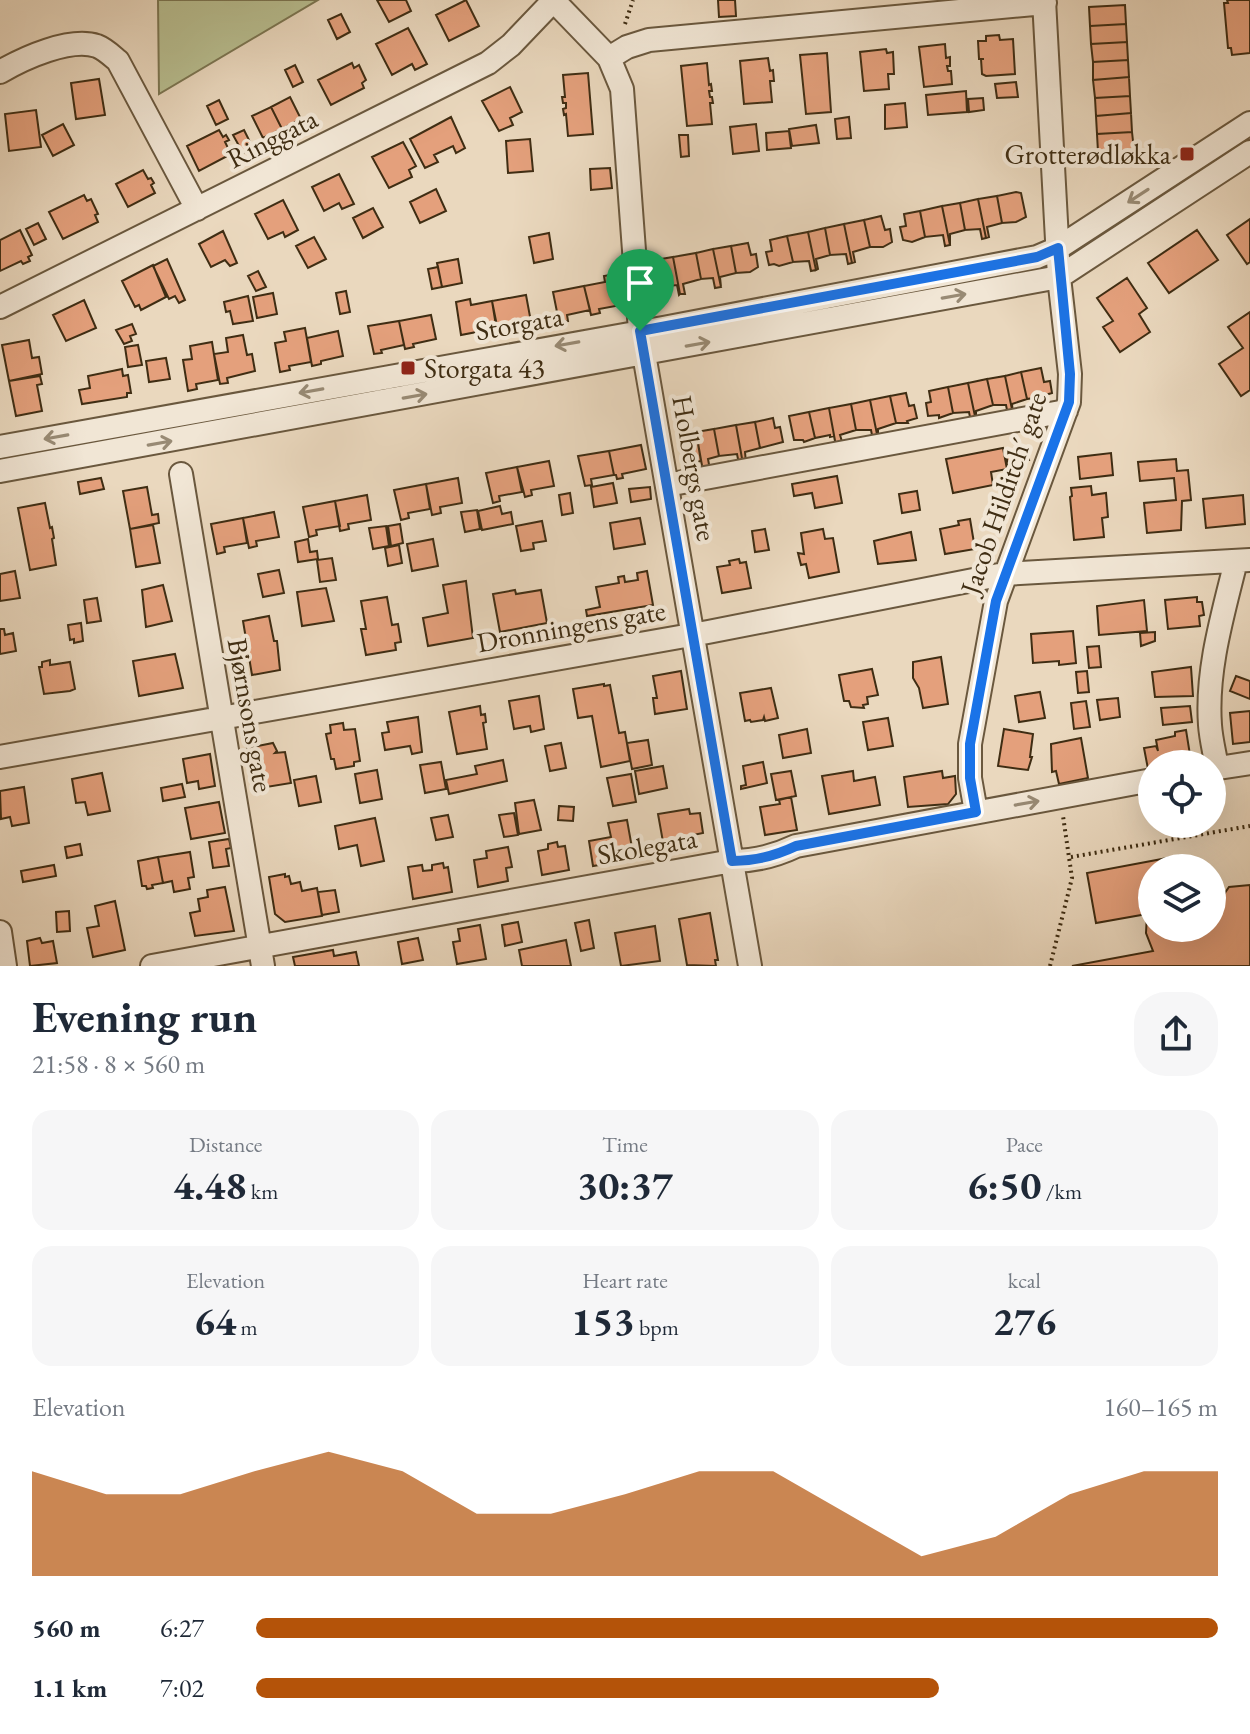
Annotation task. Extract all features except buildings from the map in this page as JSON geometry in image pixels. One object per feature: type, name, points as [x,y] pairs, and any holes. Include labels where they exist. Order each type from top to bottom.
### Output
[{"type":"street","name":"Holbergs gate","points":[[554,0],[609,58],[622,89],[640,331],[750,966]]},
{"type":"street","name":"Ringgata","points":[[0,307],[488,63],[511,45],[554,0]]},
{"type":"street","points":[[609,58],[627,47],[649,40],[1044,2]]},
{"type":"street","name":"Jacob Hilditch´ gate","points":[[976,812],[970,778],[970,744],[996,601],[1069,402],[1070,374],[1059,277],[1044,2]]},
{"type":"street","points":[[0,72],[23,59],[78,43],[99,47],[118,61],[197,209]]},
{"type":"street","name":"Storgata","points":[[0,447],[1037,257],[1058,248],[1250,123]]},
{"type":"street","name":"Storgata","points":[[0,471],[1059,277],[1250,152]]},
{"type":"street","points":[[667,485],[1066,411]]},
{"type":"street","name":"Bjørnsons gate","points":[[181,474],[262,957]]},
{"type":"street","points":[[1212,750],[1210,684],[1218,634],[1243,560]]},
{"type":"street","name":"Dronningens gate","points":[[0,757],[693,635],[1004,574],[1243,560]]},
{"type":"street","points":[[1226,767],[1250,763]]},
{"type":"street","name":"Skolegata","points":[[152,966],[262,957],[732,861],[778,855],[796,846],[1138,783]]},
{"type":"street","points":[[0,932],[5,966]]},
{"type":"path","points":[[622,34],[633,0]]},
{"type":"path","points":[[1050,966],[1072,878],[1060,798]]},
{"type":"path","points":[[1071,857],[1250,826]]},
{"type":"green space","points":[[158,0],[318,0],[159,94]]},
{"type":"place","name":"Grotterødløkka","points":[[1187,154]]},
{"type":"place","name":"Storgata 43","points":[[408,368]]},
{"type":"route","points":[[1058,248],[1070,374],[1069,402],[996,601],[970,744],[970,778],[976,812],[796,846],[778,855],[749,861],[732,861],[640,331],[1037,257],[1058,248]]}]
